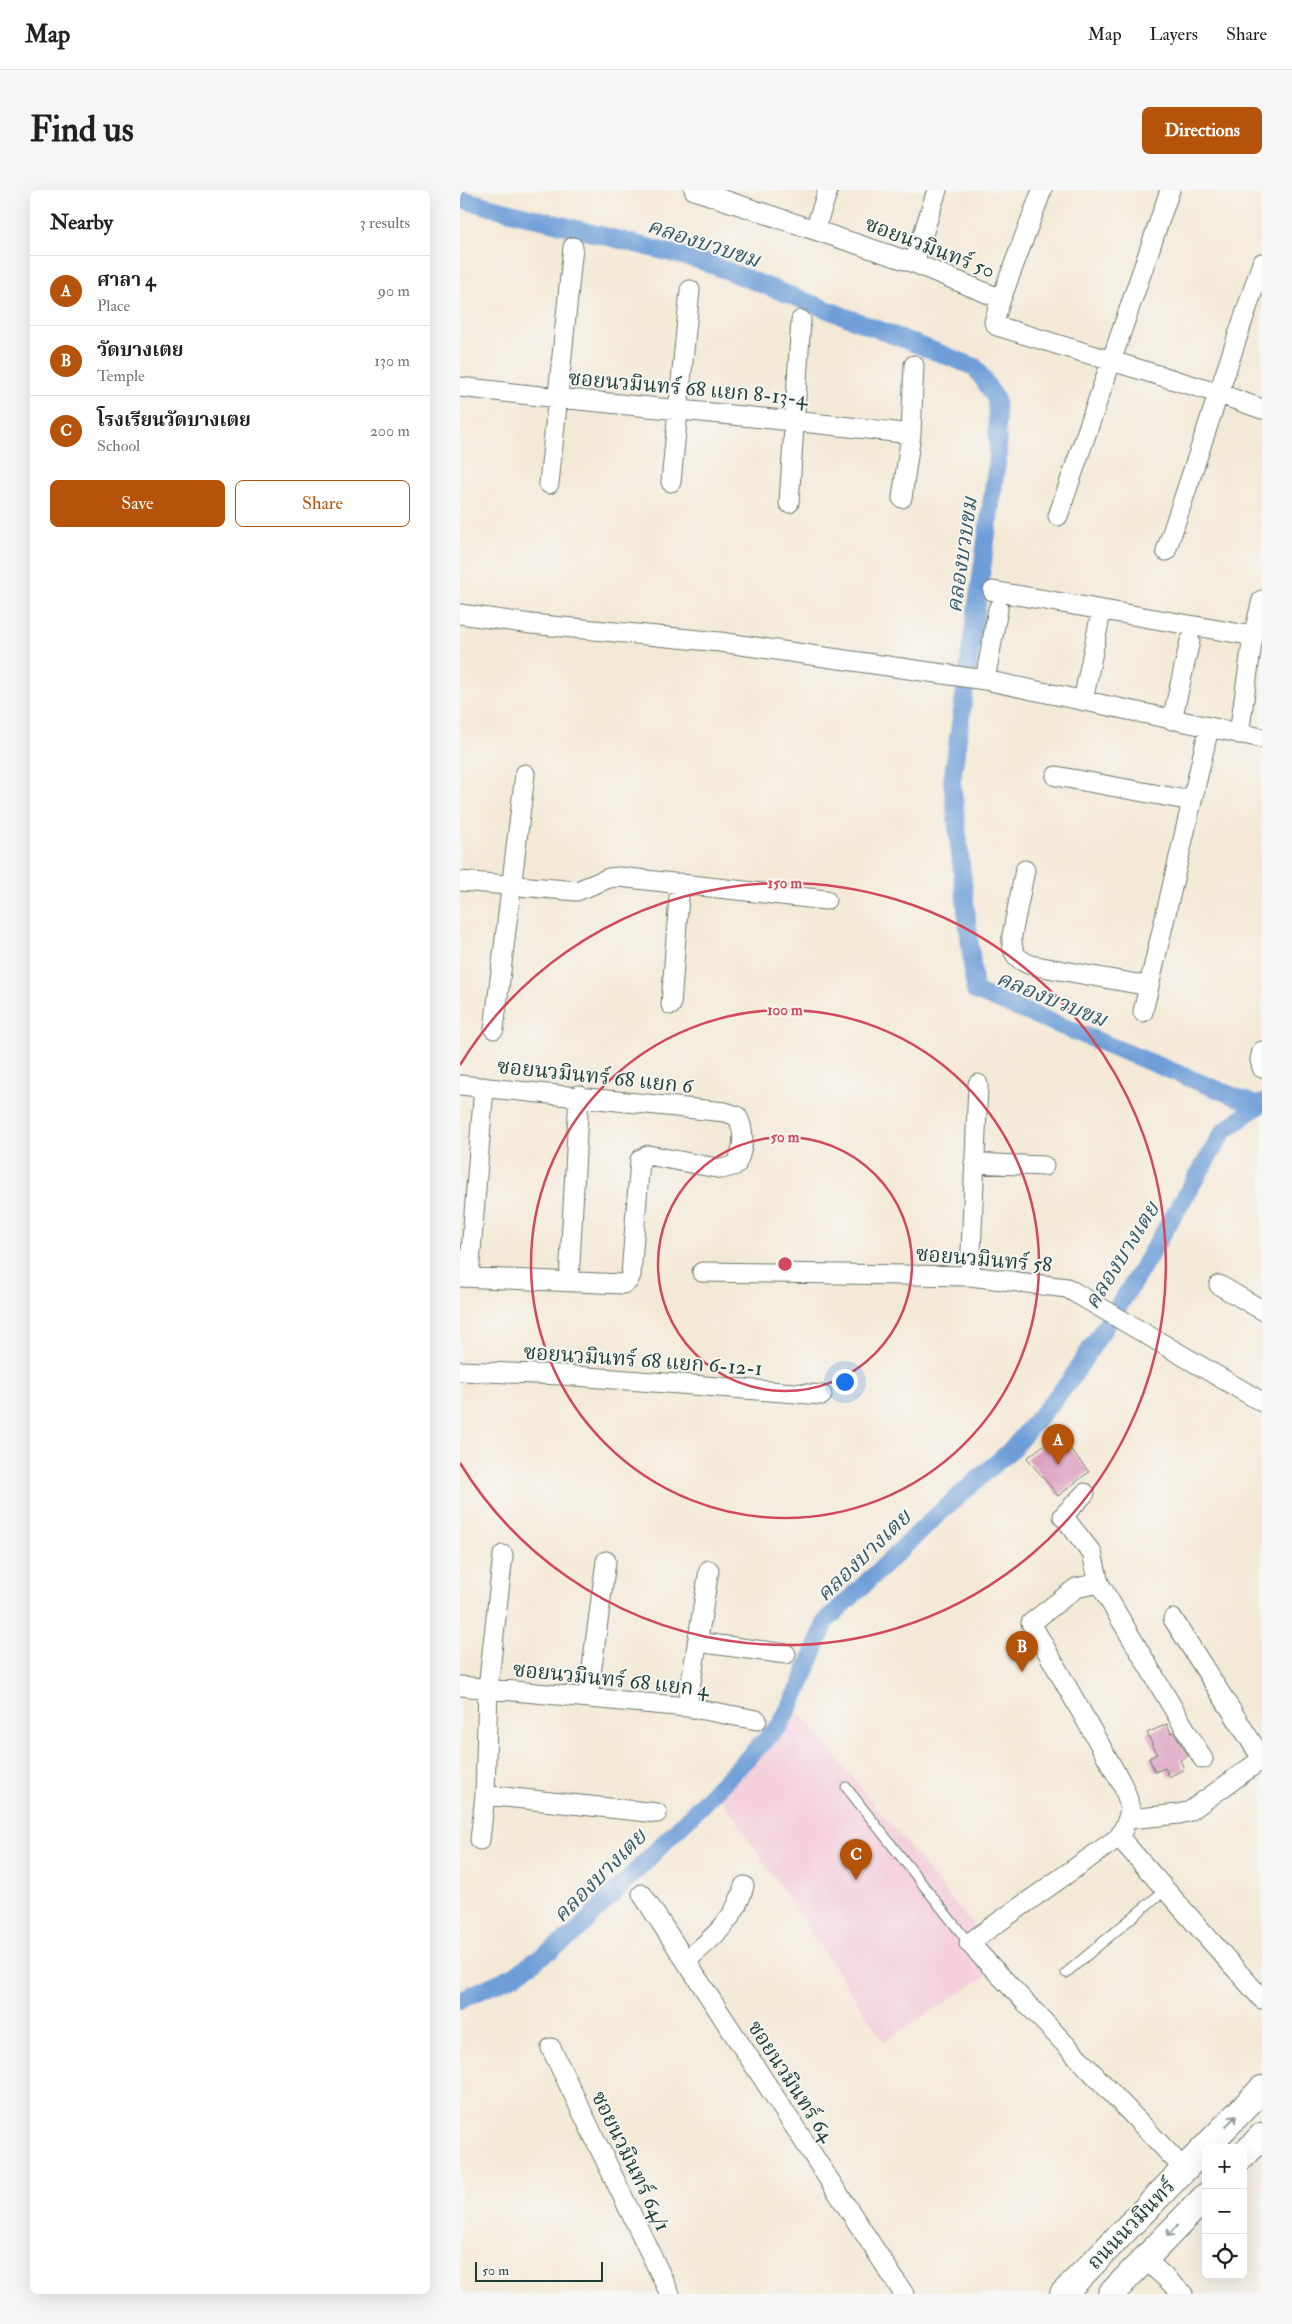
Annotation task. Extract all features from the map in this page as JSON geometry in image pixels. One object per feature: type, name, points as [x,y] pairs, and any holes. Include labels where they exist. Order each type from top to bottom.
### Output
[{"type":"main road","name":"ถนนนวมินทร์","points":[[1063,2294],[1262,2089]]},
{"type":"main road","points":[[1247,2152],[1262,2136]]},
{"type":"main road","name":"ถนนนวมินทร์","points":[[1111,2294],[1202,2200]]},
{"type":"street","name":"ซอยนวมินทร์ 50","points":[[694,190],[717,194],[914,263],[1002,299],[994,322],[997,326],[1218,393],[1262,409]]},
{"type":"street","points":[[815,229],[828,190]]},
{"type":"street","points":[[914,263],[937,190]]},
{"type":"street","points":[[1002,299],[1042,190]]},
{"type":"street","points":[[1058,516],[1170,190]]},
{"type":"street","points":[[549,484],[573,247]]},
{"type":"street","points":[[1166,551],[1262,264]]},
{"type":"street","points":[[671,482],[690,290]]},
{"type":"street","points":[[789,504],[802,320]]},
{"type":"street","points":[[902,498],[911,434],[914,365]]},
{"type":"street","name":"ซอยนวมินทร์ 68 แยก 8-13-4","points":[[460,387],[559,399],[795,420],[911,434]]},
{"type":"street","points":[[993,591],[1253,636]]},
{"type":"street","points":[[1239,734],[1253,636],[1262,600]]},
{"type":"street","points":[[979,680],[998,610]]},
{"type":"street","points":[[460,614],[531,624],[720,642],[979,680],[1262,738]]},
{"type":"street","points":[[1083,701],[1099,622]]},
{"type":"street","points":[[1172,720],[1190,641]]},
{"type":"street","points":[[1143,1012],[1208,728]]},
{"type":"street","points":[[494,1029],[524,774]]},
{"type":"street","points":[[1056,776],[1192,801]]},
{"type":"street","points":[[1025,870],[1012,934],[1011,946],[1014,956],[1020,961],[1031,965],[1149,986]]},
{"type":"street","points":[[460,881],[577,890],[610,878],[619,877],[826,900]]},
{"type":"street","points":[[671,1005],[680,883]]},
{"type":"street","points":[[970,1276],[978,1084]]},
{"type":"street","name":"ซอยนวมินทร์ 68 แยก 6","points":[[460,1085],[579,1095],[725,1112],[738,1116],[743,1128],[742,1152],[736,1165],[722,1169],[648,1155],[640,1160],[632,1275],[628,1281],[623,1284],[569,1281]]},
{"type":"street","points":[[484,1087],[464,1277],[569,1281],[579,1095]]},
{"type":"street","points":[[974,1163],[1044,1166]]},
{"type":"street","name":"ซอยนวมินทร์ 58","points":[[702,1272],[970,1276],[1067,1288],[1262,1402]]},
{"type":"street","points":[[1220,1285],[1262,1310]]},
{"type":"street","name":"ซอยนวมินทร์ 68 แยก 6-12-1","points":[[460,1371],[562,1375],[822,1395]]},
{"type":"street","points":[[1085,1492],[1063,1516],[1092,1553],[1099,1583],[1203,1759]]},
{"type":"street","points":[[480,1840],[485,1795],[488,1688],[504,1555]]},
{"type":"street","points":[[588,1697],[606,1561]]},
{"type":"street","points":[[687,1707],[709,1570]]},
{"type":"street","points":[[1099,1583],[1076,1588],[1031,1623],[1122,1784],[1131,1803],[1129,1819],[1119,1837],[969,1943],[1184,2169]]},
{"type":"street","points":[[1129,1819],[1179,1814],[1190,1811],[1258,1762],[1261,1757],[1173,1619]]},
{"type":"street","points":[[697,1642],[786,1654]]},
{"type":"street","name":"ซอยนวมินทร์ 68 แยก 4","points":[[460,1686],[687,1707],[756,1720]]},
{"type":"street","points":[[485,1795],[657,1813]]},
{"type":"street","points":[[1119,1837],[1262,1999]]},
{"type":"street","points":[[686,1961],[732,1917],[741,1900],[744,1886]]},
{"type":"street","name":"ซอยนวมินทร์ 64","points":[[642,1894],[904,2294]]},
{"type":"street","name":"ซอยนวมินทร์ 64/1","points":[[551,2048],[670,2294]]},
{"type":"street","points":[[1145,2259],[1183,2294]]},
{"type":"lane","points":[[846,1786],[969,1943]]},
{"type":"lane","points":[[1066,1973],[1166,1889]]},
{"type":"shaded area","points":[[801,1714],[1004,1964],[884,2042],[720,1796]]},
{"type":"building","points":[[1058,1434],[1089,1472],[1058,1496],[1027,1458]]},
{"type":"building","points":[[1167,1724],[1171,1733],[1174,1732],[1188,1756],[1180,1760],[1184,1769],[1169,1777],[1165,1768],[1155,1772],[1149,1758],[1157,1754],[1147,1733]]},
{"type":"waterway","name":"คลองบวบขม","points":[[460,199],[702,261],[975,367],[996,399],[998,456],[952,781],[975,991],[1258,1106]]},
{"type":"waterway","name":"คลองบางเตย","points":[[460,2000],[513,1976],[573,1935],[780,1725],[799,1689],[826,1621],[936,1516],[1012,1449],[1069,1382],[1130,1288],[1224,1131],[1262,1103]]},
{"type":"place","name":"ศาลา 4","points":[[1058,1465]]},
{"type":"place","name":"วัดบางเตย","points":[[1022,1672]]},
{"type":"place","name":"โรงเรียนวัดบางเตย","points":[[856,1880]]}]
